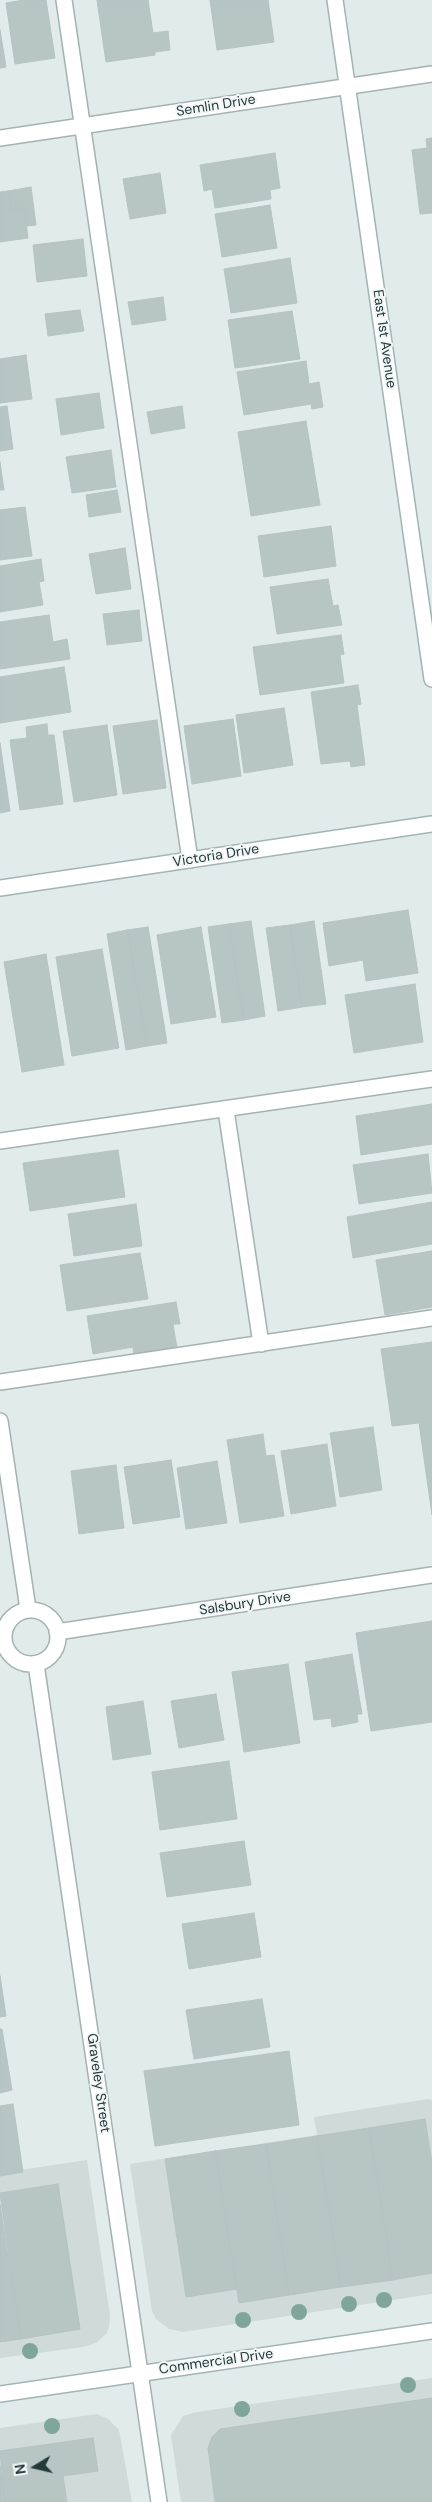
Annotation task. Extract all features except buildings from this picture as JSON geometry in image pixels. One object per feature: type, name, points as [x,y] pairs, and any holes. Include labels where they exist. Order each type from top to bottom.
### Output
[{"type":"street","points":[[64,0],[190,860]]},
{"type":"street","name":"East 1st Avenue","points":[[335,0],[432,679]]},
{"type":"street","name":"Semlin Drive","points":[[0,138],[432,74]]},
{"type":"street","name":"Victoria Drive","points":[[0,888],[432,824]]},
{"type":"street","points":[[0,1141],[432,1079]]},
{"type":"street","points":[[226,1110],[261,1344]]},
{"type":"street","points":[[0,1382],[432,1318]]},
{"type":"street","points":[[0,1421],[28,1610]]},
{"type":"street","name":"Salsbury Drive","points":[[58,1632],[432,1575]]},
{"type":"street","points":[[28,1610],[36,1610],[50,1618],[58,1632],[55,1648],[51,1656],[36,1664],[18,1661],[6,1648],[2,1640],[7,1623],[20,1612],[28,1610]]},
{"type":"street","name":"Graveley Street","points":[[36,1664],[159,2502]]},
{"type":"street","name":"Commercial Drive","points":[[0,2394],[432,2332]]},
{"type":"shaded area","points":[[428,2099],[432,2100],[432,2294],[183,2332],[169,2329],[156,2319],[152,2311],[130,2164],[317,2135],[314,2117]]},
{"type":"shaded area","points":[[87,2160],[110,2316],[109,2328],[106,2334],[96,2343],[83,2347],[0,2358],[0,2173]]},
{"type":"shaded area","points":[[432,2378],[432,2502],[181,2502],[171,2435],[183,2416],[197,2412]]},
{"type":"shaded area","points":[[97,2414],[108,2419],[119,2430],[132,2502],[0,2502],[0,2428]]}]
